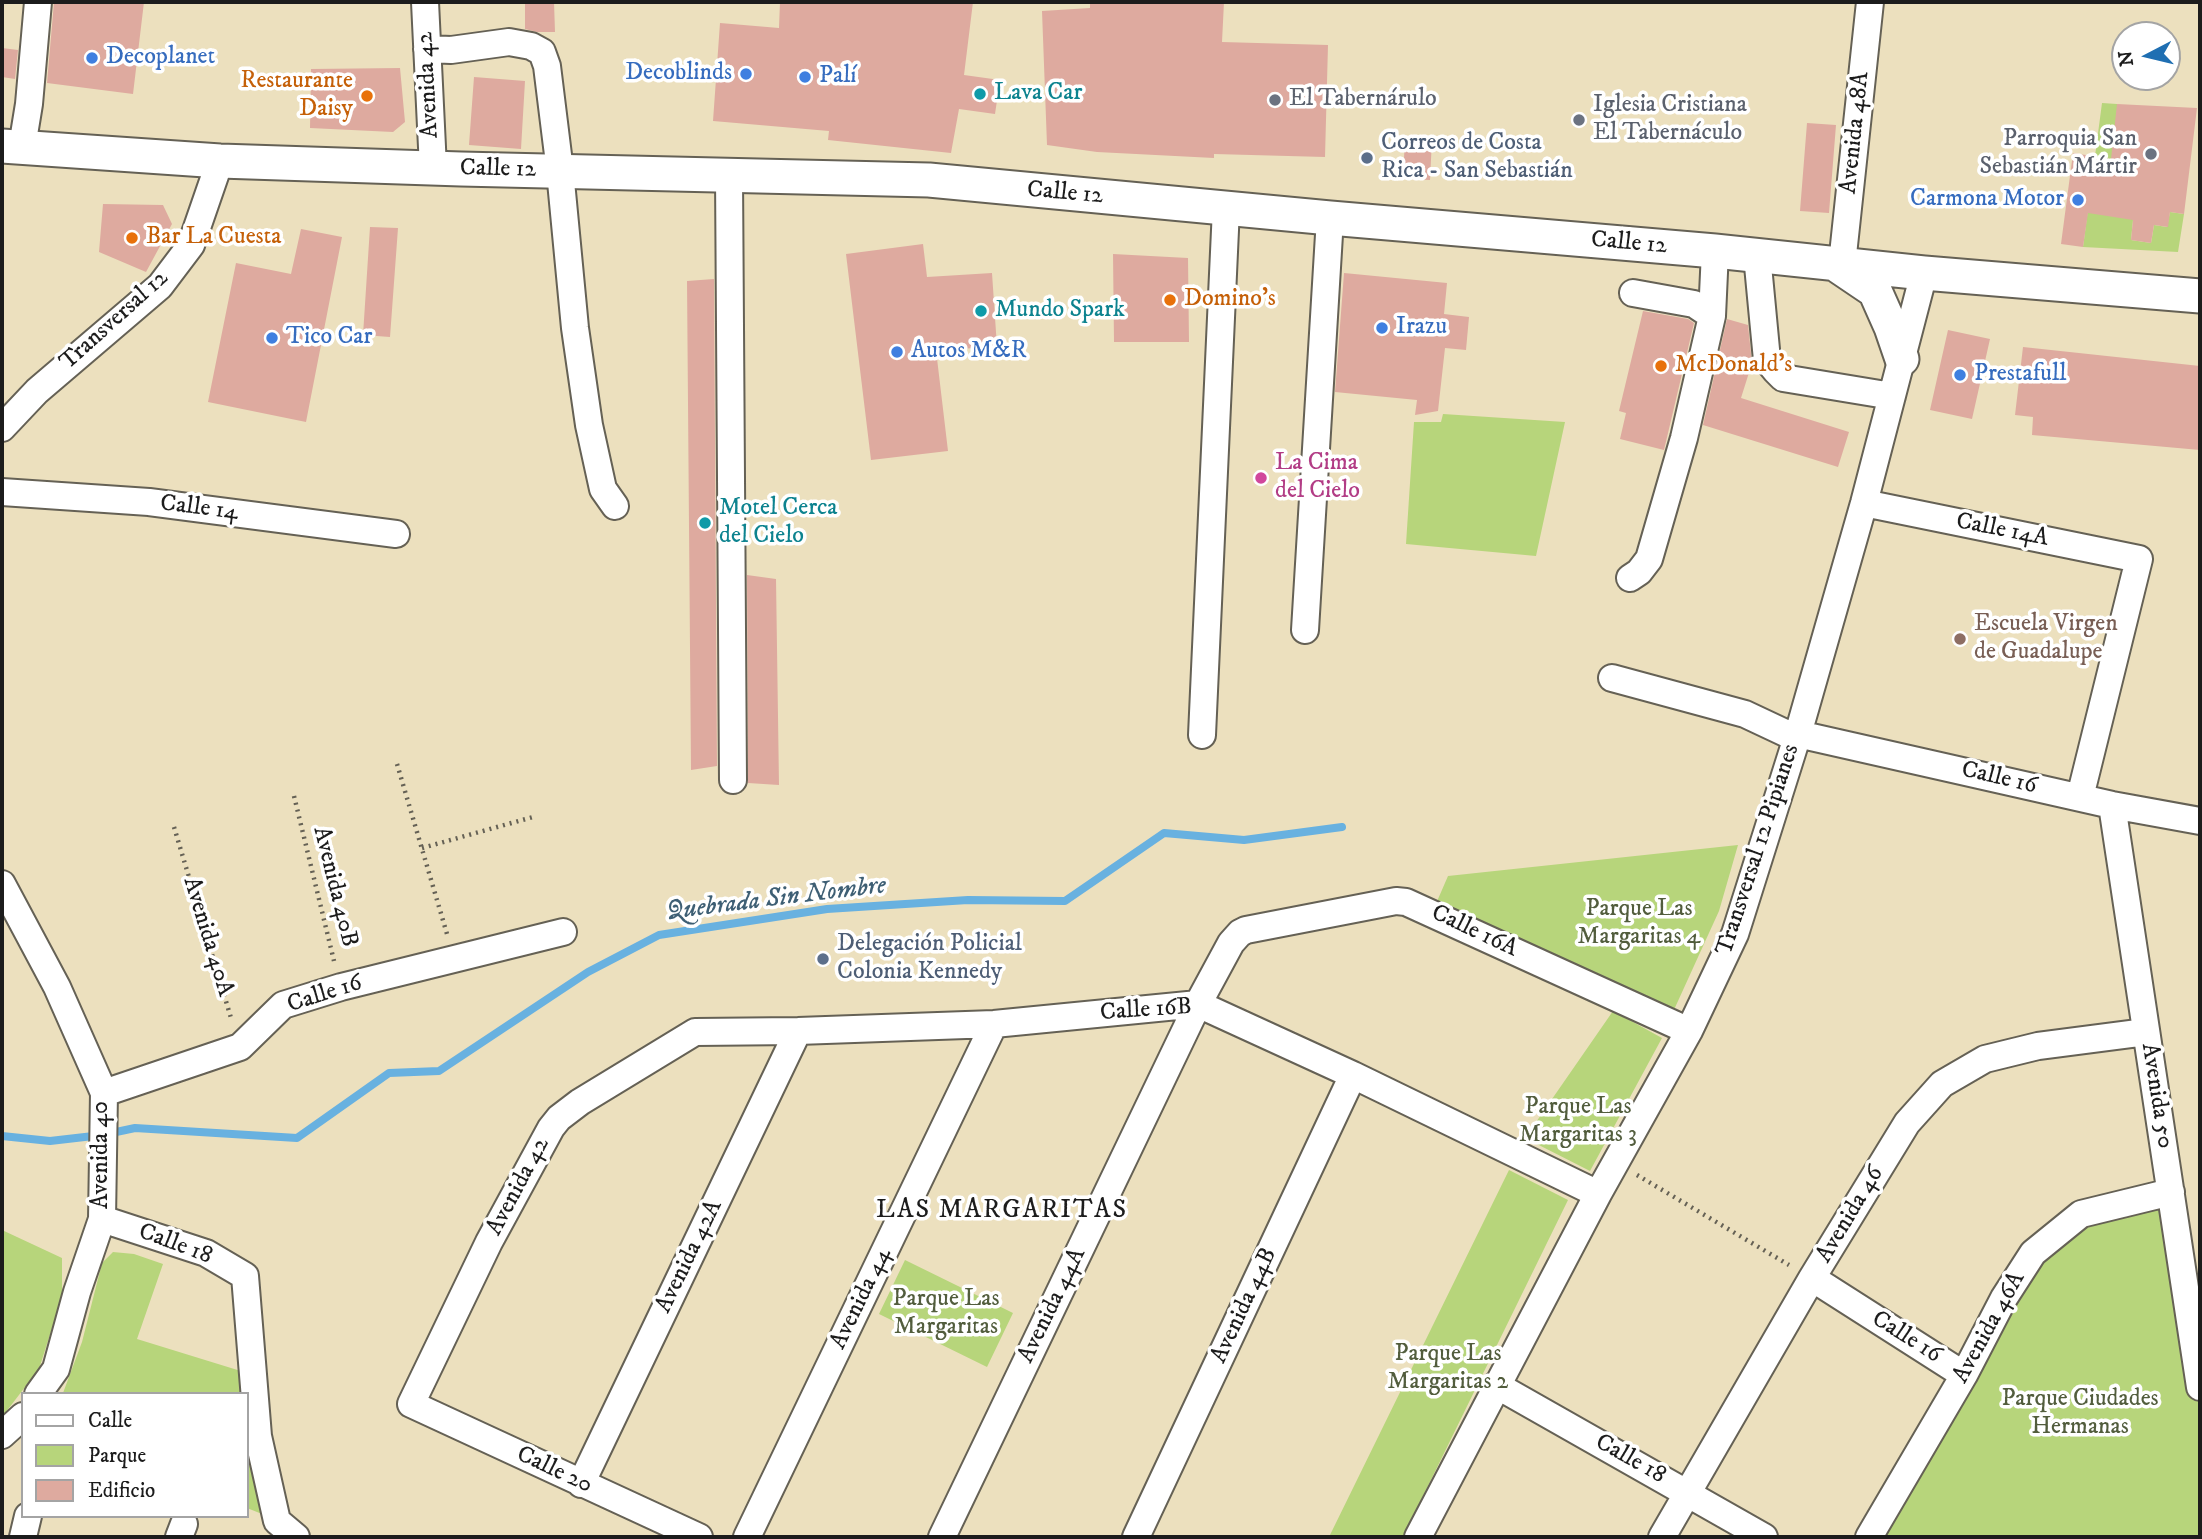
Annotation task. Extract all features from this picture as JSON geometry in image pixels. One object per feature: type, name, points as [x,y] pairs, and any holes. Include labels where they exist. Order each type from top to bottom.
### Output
[{"type":"main road","name":"Calle 12","points":[[12,146],[220,161],[929,180],[1715,251],[1924,273],[2200,296]]},
{"type":"main road","points":[[1837,263],[1875,291],[1902,359]]},
{"type":"main road","name":"Calle 12","points":[[2124,290],[2165,286],[2200,276]]},
{"type":"street","points":[[12,146],[29,104],[38,2]]},
{"type":"street","name":"Avenida 42","points":[[425,2],[433,168]]},
{"type":"street","name":"Avenida 48A","points":[[1837,263],[1870,2]]},
{"type":"street","points":[[427,49],[452,50],[509,42],[531,46],[542,52],[547,66],[575,328],[589,425],[603,489],[615,506]]},
{"type":"street","name":"Transversal 12","points":[[2,428],[37,391],[160,285],[191,245],[220,161]]},
{"type":"street","points":[[729,175],[733,780]]},
{"type":"street","points":[[1202,735],[1226,208]]},
{"type":"street","points":[[1305,630],[1330,218]]},
{"type":"street","points":[[1630,578],[1639,572],[1649,559],[1684,438],[1712,316],[1715,251]]},
{"type":"street","points":[[1757,255],[1767,360],[1776,371],[1783,378],[1892,396]]},
{"type":"street","name":"Transversal 12 Pipianes","points":[[1418,1537],[1615,1162],[1689,1031],[1735,934],[1797,736],[1864,503],[1924,273]]},
{"type":"street","points":[[1633,293],[1693,304],[1712,316]]},
{"type":"street","name":"Calle 14","points":[[2,492],[149,502],[396,534]]},
{"type":"street","name":"Calle 14A","points":[[1864,503],[2139,559],[2080,797]]},
{"type":"street","name":"Calle 16","points":[[1612,678],[1745,714],[1797,736],[2112,805],[2200,821]]},
{"type":"street","name":"Avenida 50","points":[[2112,805],[2200,1387]]},
{"type":"street","name":"Avenida 40","points":[[2,884],[57,987],[104,1093],[102,1219],[55,1369],[39,1392]]},
{"type":"street","name":"Calle 16A","points":[[1246,930],[1396,901],[1406,902],[1689,1031]]},
{"type":"street","name":"Avenida 44A","points":[[942,1537],[1198,1004],[1231,943],[1246,930]]},
{"type":"street","name":"Calle 16","points":[[104,1093],[240,1046],[284,1005],[341,987],[563,932]]},
{"type":"street","name":"Calle 16B","points":[[695,1032],[994,1024],[1198,1004],[1353,1075],[1598,1194]]},
{"type":"street","name":"Avenida 44","points":[[747,1537],[994,1024]]},
{"type":"street","name":"Avenida 42A","points":[[581,1484],[798,1031]]},
{"type":"street","name":"Avenida 42","points":[[411,1404],[489,1242],[551,1128],[559,1118],[580,1102],[695,1032]]},
{"type":"street","name":"Avenida 46","points":[[1662,1537],[1812,1278],[1907,1122],[1942,1084],[1985,1059],[2038,1046],[2147,1032]]},
{"type":"street","name":"Avenida 44B","points":[[1136,1537],[1353,1075]]},
{"type":"street","name":"Avenida 46A","points":[[1869,1537],[1964,1375],[2004,1298],[2033,1254],[2081,1214],[2171,1192]]},
{"type":"street","name":"Calle 18","points":[[102,1219],[206,1253],[244,1276],[258,1436],[277,1521],[296,1537]]},
{"type":"street","name":"Calle 16","points":[[1812,1278],[1964,1375]]},
{"type":"street","name":"Calle 18","points":[[1496,1385],[1764,1537]]},
{"type":"street","name":"Calle 20","points":[[411,1404],[699,1537]]},
{"type":"street","points":[[2,1435],[21,1418]]},
{"type":"street","points":[[23,1537],[28,1518]]},
{"type":"path","points":[[397,764],[455,960]]},
{"type":"path","name":"Avenida 40B","points":[[294,796],[341,987]]},
{"type":"path","points":[[422,848],[533,817]]},
{"type":"path","name":"Avenida 40A","points":[[174,828],[240,1046]]},
{"type":"path","points":[[1615,1162],[1812,1278]]},
{"type":"green space","points":[[2102,103],[2117,104],[2133,220],[2131,240],[2151,243],[2154,225],[2167,227],[2170,212],[2184,214],[2178,252],[2083,247]]},
{"type":"green space","points":[[1443,414],[1565,422],[1536,556],[1406,544],[1414,422],[1441,422]]},
{"type":"green space","name":"Parque Las Margaritas 4","points":[[1738,845],[1719,911],[1673,1012],[1435,906],[1448,876]]},
{"type":"green space","name":"Parque Las Margaritas 3","points":[[1613,1011],[1662,1038],[1590,1171],[1525,1138]]},
{"type":"green space","name":"Parque Las Margaritas 2","points":[[1509,1170],[1568,1200],[1403,1537],[1329,1537]]},
{"type":"green space","name":"Parque Ciudades Hermanas","points":[[2171,1192],[2200,1387],[2200,1537],[1869,1537],[2004,1298],[2081,1214]]},
{"type":"green space","points":[[2,1230],[62,1258],[62,1297],[39,1369],[2,1417]]},
{"type":"green space","points":[[113,1252],[134,1254],[163,1264],[137,1339],[244,1372],[247,1392],[63,1392],[82,1342],[102,1263]]},
{"type":"green space","name":"Parque Las Margaritas","points":[[905,1260],[1013,1313],[987,1367],[879,1314]]},
{"type":"green space","points":[[248,1402],[262,1514],[248,1508]]},
{"type":"building","name":"Decoplanet","points":[[54,2],[144,2],[133,94],[47,83]]},
{"type":"building","points":[[525,2],[554,2],[555,32],[525,29]]},
{"type":"building","points":[[780,2],[973,2],[964,75],[1000,80],[995,114],[959,109],[951,153],[828,140],[829,131],[713,121],[720,23],[779,28]]},
{"type":"building","points":[[1090,2],[1224,2],[1222,42],[1328,45],[1325,157],[1214,154],[1214,158],[1097,152],[1047,145],[1042,11],[1090,8]]},
{"type":"building","points":[[2,48],[18,50],[15,79],[2,77]]},
{"type":"building","name":"Restaurante Daisy","points":[[400,68],[405,122],[393,132],[310,128],[311,69]]},
{"type":"building","points":[[474,77],[525,81],[521,149],[469,145]]},
{"type":"building","name":"Parroquia San Sebastián Mártir","points":[[2117,104],[2197,108],[2184,214],[2170,212],[2168,227],[2154,225],[2151,243],[2131,240],[2133,220],[2088,213],[2083,247],[2061,244],[2073,153],[2111,159]]},
{"type":"building","points":[[1807,123],[1836,125],[1829,213],[1800,211]]},
{"type":"building","points":[[1405,138],[1432,139],[1430,180],[1403,179]]},
{"type":"building","name":"Bar La Cuesta","points":[[103,204],[163,205],[172,224],[146,272],[99,252]]},
{"type":"building","points":[[370,227],[398,228],[390,337],[363,335]]},
{"type":"building","name":"Tico Car","points":[[301,229],[342,237],[306,422],[208,402],[236,263],[291,274]]},
{"type":"building","name":"Autos M&R","points":[[923,244],[927,277],[992,273],[997,347],[936,350],[948,451],[871,460],[846,254]]},
{"type":"building","points":[[1113,254],[1188,258],[1189,342],[1114,342]]},
{"type":"building","name":"Irazu","points":[[1344,273],[1447,283],[1444,314],[1469,317],[1466,350],[1445,348],[1438,411],[1415,415],[1417,400],[1335,392]]},
{"type":"building","name":"Motel Cerca del Cielo","points":[[714,279],[717,766],[691,770],[687,281]]},
{"type":"building","name":"McDonald's","points":[[1643,311],[1688,319],[1694,323],[1664,450],[1620,439],[1626,413],[1619,411]]},
{"type":"building","points":[[1727,319],[1748,325],[1752,363],[1741,398],[1849,432],[1838,467],[1703,425]]},
{"type":"building","name":"Prestafull","points":[[1948,330],[1990,339],[1972,419],[1930,410]]},
{"type":"building","points":[[2023,347],[2200,366],[2200,450],[2032,435],[2033,417],[2015,415]]},
{"type":"building","name":"Motel Cerca del Cielo","points":[[747,575],[776,579],[779,785],[748,783]]},
{"type":"waterway","name":"Quebrada Sin Nombre","points":[[2,1136],[50,1141],[135,1128],[297,1138],[389,1073],[439,1071],[588,972],[659,935],[827,909],[968,900],[1065,901],[1164,833],[1244,840],[1342,827]]},
{"type":"place","name":"Decoplanet","points":[[92,58]]},
{"type":"place","name":"Decoblinds","points":[[746,74]]},
{"type":"place","name":"Palí","points":[[805,77]]},
{"type":"place","name":"Lava Car","points":[[980,94]]},
{"type":"place","name":"Restaurante Daisy","points":[[367,96]]},
{"type":"place","name":"El Tabernárulo","points":[[1275,100]]},
{"type":"place","name":"Iglesia Cristiana El Tabernáculo","points":[[1579,120]]},
{"type":"place","name":"Parroquia San Sebastián Mártir","points":[[2151,154]]},
{"type":"place","name":"Correos de Costa Rica - San Sebastián","points":[[1367,158]]},
{"type":"place","name":"Carmona Motor","points":[[2078,200]]},
{"type":"place","name":"Bar La Cuesta","points":[[132,238]]},
{"type":"place","name":"Domino's","points":[[1170,300]]},
{"type":"place","name":"Mundo Spark","points":[[981,311]]},
{"type":"place","name":"Irazu","points":[[1382,328]]},
{"type":"place","name":"Tico Car","points":[[272,338]]},
{"type":"place","name":"Autos M&R","points":[[897,352]]},
{"type":"place","name":"McDonald's","points":[[1661,366]]},
{"type":"place","name":"Prestafull","points":[[1960,375]]},
{"type":"place","name":"La Cima del Cielo","points":[[1261,478]]},
{"type":"place","name":"Motel Cerca del Cielo","points":[[705,523]]},
{"type":"place","name":"Escuela Virgen de Guadalupe","points":[[1960,639]]},
{"type":"place","name":"Delegación Policial Colonia Kennedy","points":[[823,959]]},
{"type":"district","name":"LAS MARGARITAS","points":[[1002,1212]]}]
